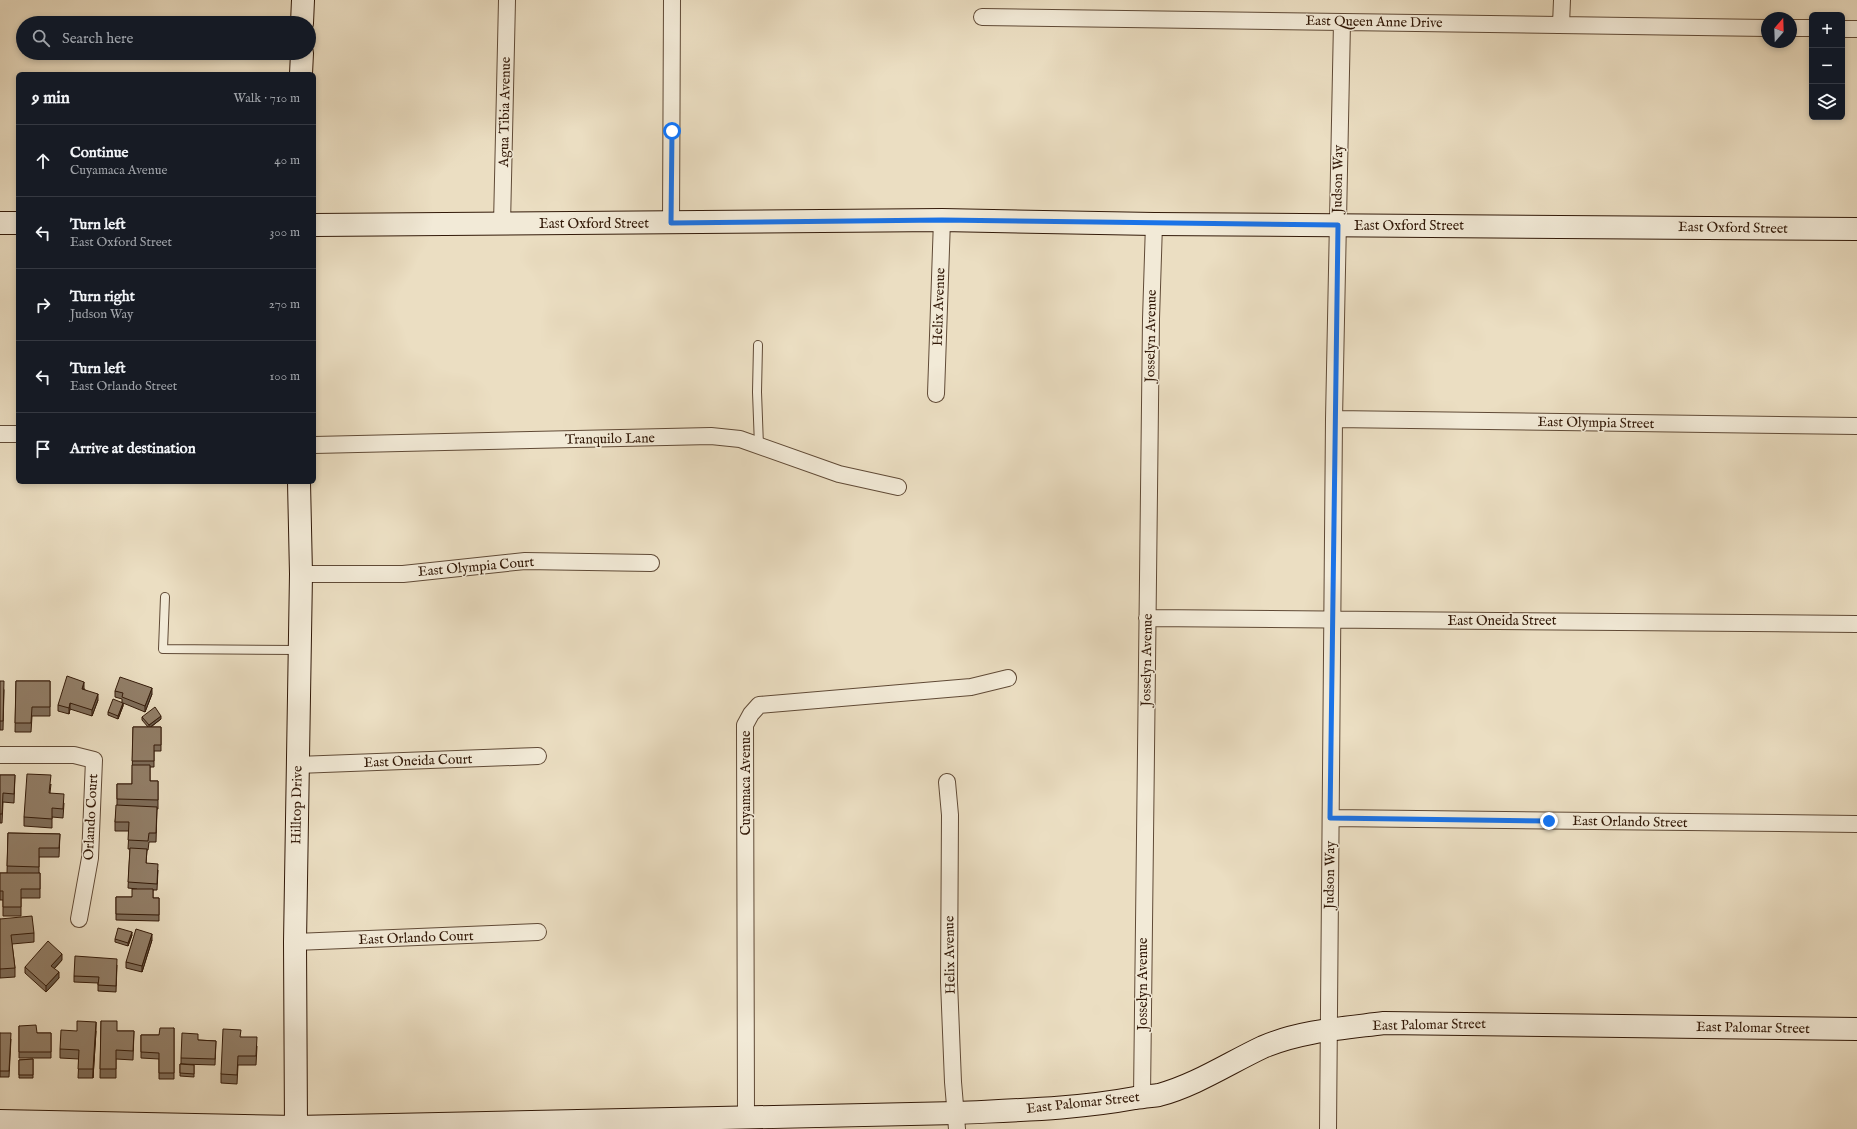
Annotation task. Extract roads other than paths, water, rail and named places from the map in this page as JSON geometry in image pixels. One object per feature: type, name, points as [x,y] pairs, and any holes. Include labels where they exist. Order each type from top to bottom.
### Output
[{"type":"main road","points":[[302,16],[303,0]]},
{"type":"main road","points":[[302,60],[302,72]]},
{"type":"main road","name":"East Oxford Street","points":[[316,225],[942,220],[1154,224],[1857,229]]},
{"type":"main road","points":[[0,223],[16,223]]},
{"type":"main road","name":"Hilltop Drive","points":[[296,1128],[295,942],[301,574],[299,484]]},
{"type":"main road","name":"East Palomar Street","points":[[0,1122],[296,1128],[746,1116],[957,1121],[1104,1104],[1159,1094],[1192,1082],[1264,1047],[1294,1038],[1328,1031],[1384,1023],[1857,1029]]},
{"type":"street","name":"Agua Tibia Avenue","points":[[502,224],[507,0]]},
{"type":"street","points":[[671,223],[672,0]]},
{"type":"street","points":[[1561,25],[1562,0]]},
{"type":"street","name":"East Queen Anne Drive","points":[[982,17],[1761,28]]},
{"type":"street","name":"Judson Way","points":[[1328,1129],[1334,419],[1342,22]]},
{"type":"street","points":[[1797,28],[1809,28]]},
{"type":"street","points":[[1845,29],[1857,29]]},
{"type":"street","name":"Helix Avenue","points":[[936,394],[942,220]]},
{"type":"street","name":"Josselyn Avenue","points":[[1142,1097],[1147,618],[1154,224]]},
{"type":"street","name":"East Olympia Street","points":[[1334,419],[1857,426]]},
{"type":"street","points":[[0,434],[16,434]]},
{"type":"street","name":"Tranquilo Lane","points":[[316,445],[711,436],[740,439],[839,474],[898,487]]},
{"type":"street","name":"East Olympia Court","points":[[301,574],[403,574],[525,561],[651,563]]},
{"type":"street","name":"East Oneida Street","points":[[1147,618],[1857,624]]},
{"type":"street","name":"Cuyamaca Avenue","points":[[746,1116],[746,725],[750,714],[759,705],[971,687],[1008,678]]},
{"type":"street","name":"Orlando Court","points":[[0,755],[74,755],[94,760],[90,858],[79,919]]},
{"type":"street","name":"East Oneida Court","points":[[297,765],[538,756]]},
{"type":"street","name":"Helix Avenue","points":[[947,782],[950,822],[948,896],[950,952],[949,982],[953,1082],[957,1121]]},
{"type":"street","name":"East Orlando Street","points":[[1330,818],[1857,824]]},
{"type":"street","name":"East Orlando Court","points":[[295,942],[538,932]]},
{"type":"lane","points":[[758,345],[757,392],[759,446]]},
{"type":"lane","points":[[165,597],[163,649],[300,650]]}]
